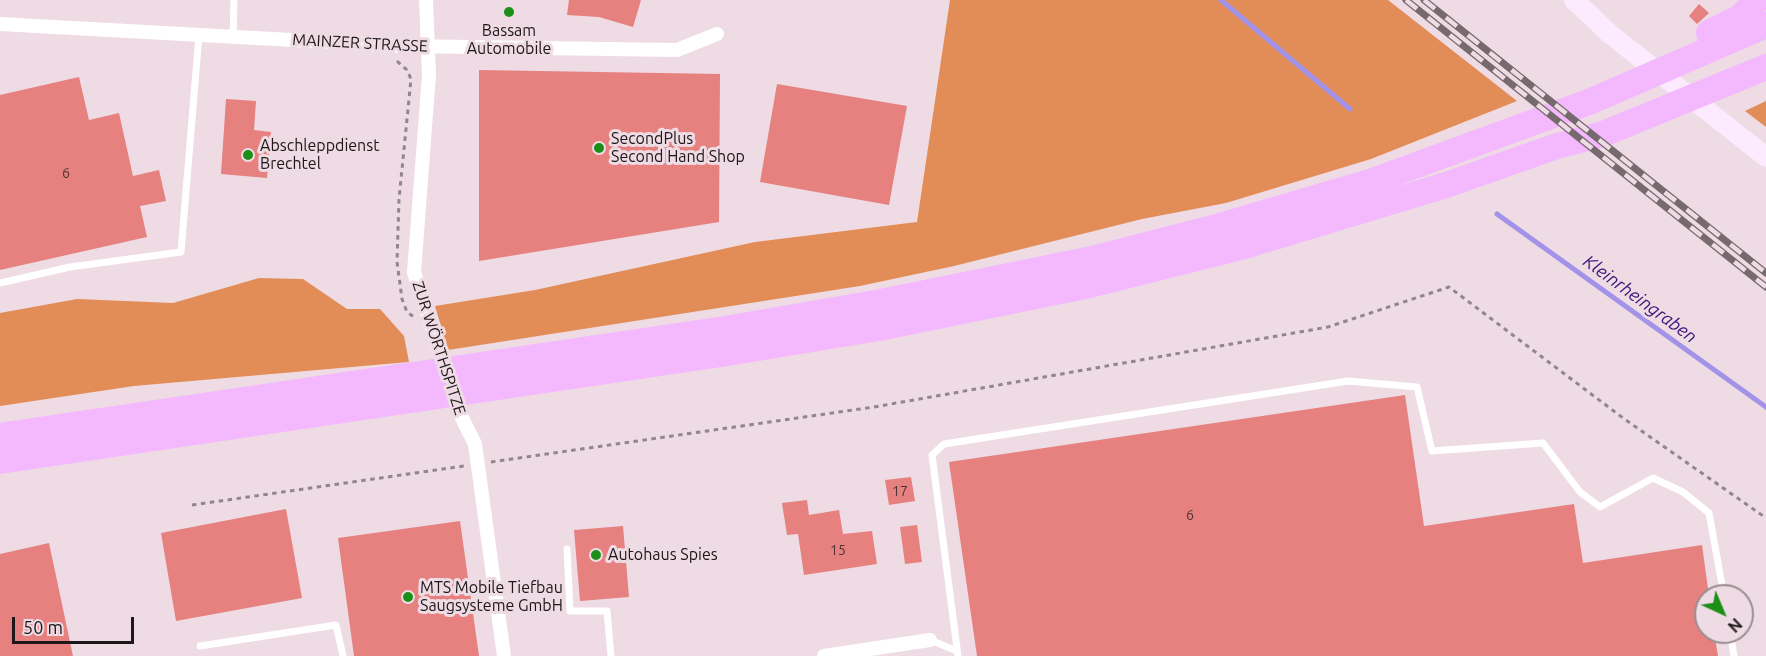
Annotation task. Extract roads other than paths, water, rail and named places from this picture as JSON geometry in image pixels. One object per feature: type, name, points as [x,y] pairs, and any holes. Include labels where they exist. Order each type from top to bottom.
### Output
[{"type":"highway","points":[[1688,72],[1758,0]]},
{"type":"highway","points":[[0,436],[411,387],[489,389],[867,330],[1090,285],[1241,247],[1446,185],[1557,146],[1766,25]]},
{"type":"highway","points":[[0,460],[411,387],[480,365],[792,318],[1092,259],[1209,229],[1370,182],[1535,124],[1589,102],[1766,51]]},
{"type":"highway","points":[[1688,72],[1766,68]]},
{"type":"main road","points":[[1574,0],[1610,34],[1766,157]]},
{"type":"street","name":"ZUR WÖRTHSPITZE","points":[[426,0],[424,15],[429,47],[414,272],[459,412],[475,444],[504,656]]},
{"type":"street","name":"MAINZER STRASSE","points":[[0,24],[429,47],[677,50],[717,34]]},
{"type":"street","points":[[824,656],[930,640]]},
{"type":"lane","points":[[233,37],[234,0]]},
{"type":"lane","points":[[0,283],[70,267],[182,252],[199,35]]},
{"type":"lane","points":[[958,653],[932,455],[944,444],[1348,381],[1417,387],[1432,451],[1544,443],[1580,492],[1600,507],[1653,478],[1683,492],[1709,513],[1722,584]]},
{"type":"lane","points":[[567,549],[570,611],[607,611],[611,656]]},
{"type":"lane","points":[[200,646],[336,626],[343,656]]},
{"type":"lane","points":[[930,640],[958,653]]},
{"type":"waterway","name":"Kleinrheingraben","points":[[1221,0],[1350,109]]},
{"type":"waterway","name":"Kleinrheingraben","points":[[1497,214],[1766,407]]},
{"type":"railway","points":[[1406,0],[1766,287]]},
{"type":"railway","points":[[1424,0],[1766,273]]},
{"type":"place","name":"Bassam Automobile","points":[[509,12]]},
{"type":"place","name":"SecondPlus Second Hand Shop","points":[[599,148]]},
{"type":"place","name":"Abschleppdienst Brechtel","points":[[248,155]]},
{"type":"place","name":"Autohaus Spies","points":[[596,555]]},
{"type":"place","name":"MTS Mobile Tiefbau Saugsysteme GmbH","points":[[408,597]]}]
